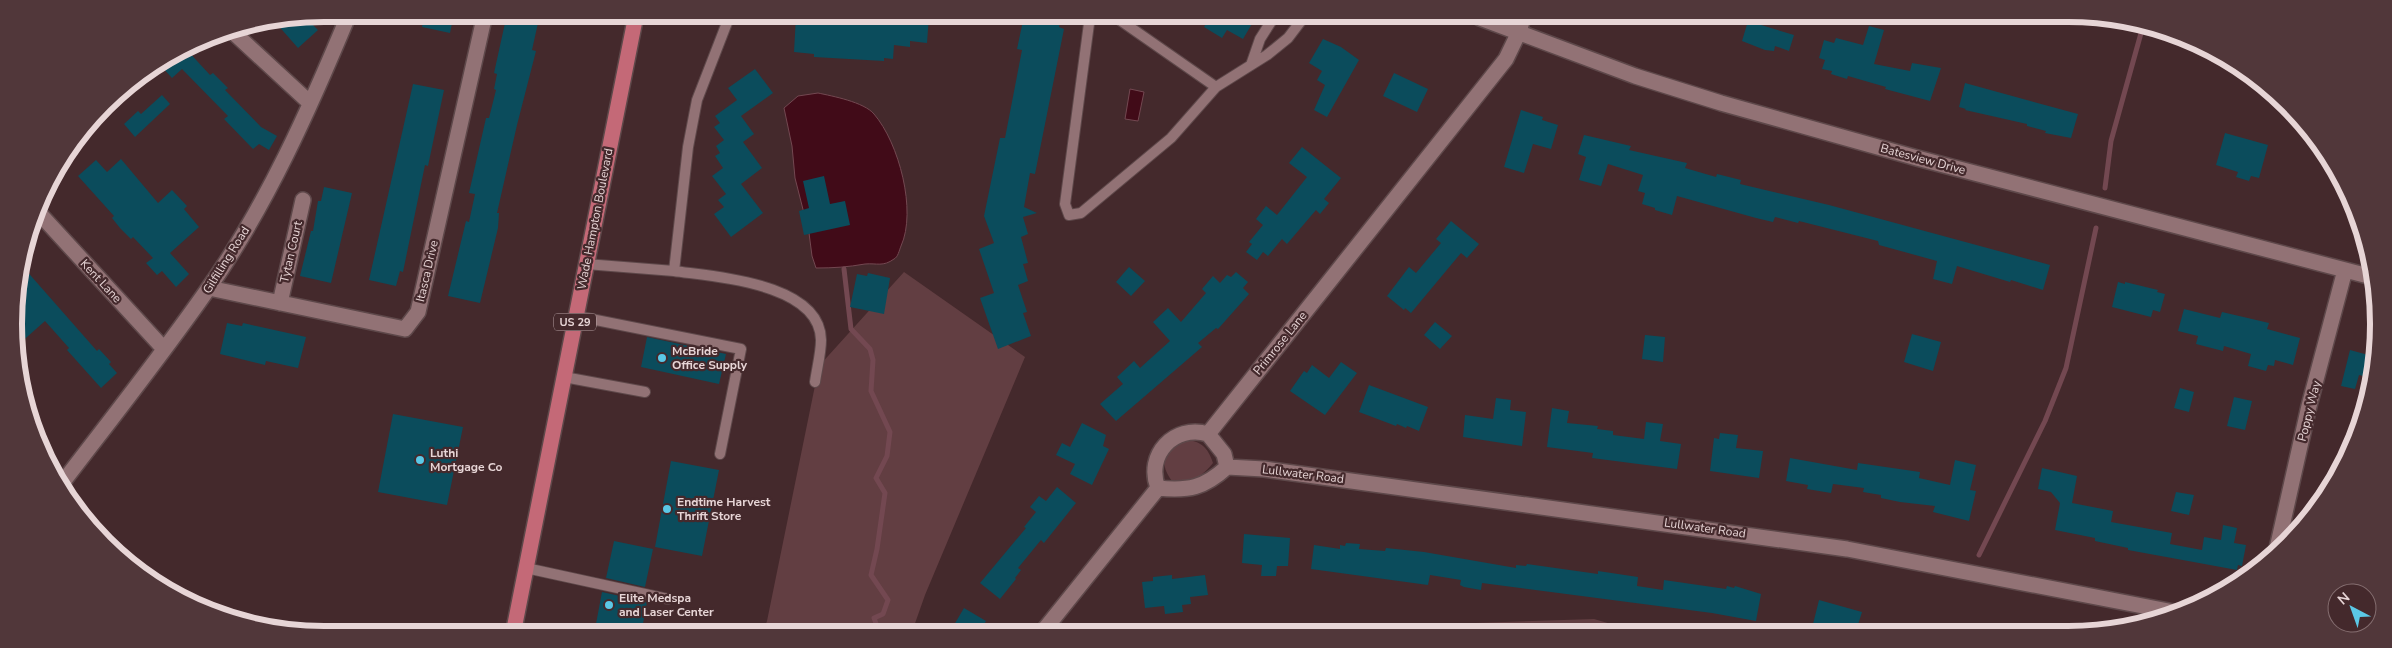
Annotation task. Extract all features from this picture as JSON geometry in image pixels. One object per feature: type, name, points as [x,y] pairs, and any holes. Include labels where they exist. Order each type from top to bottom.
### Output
[{"type":"main road","name":"Wade Hampton Boulevard","points":[[515,626],[635,22]]},
{"type":"street","name":"Gilfilling Road","points":[[65,479],[209,288],[269,186],[310,103],[345,22]]},
{"type":"street","name":"Itasca Drive","points":[[209,288],[405,329],[418,312],[483,22]]},
{"type":"street","name":"Batesview Drive","points":[[1503,22],[1521,25],[1635,76],[1721,103],[1917,158],[2366,275]]},
{"type":"street","name":"Primrose Lane","points":[[1208,434],[1506,59],[1521,25]]},
{"type":"street","points":[[237,36],[310,103]]},
{"type":"street","name":"Tytan Court","points":[[280,303],[303,200]]},
{"type":"street","name":"Kent Lane","points":[[42,217],[164,349]]},
{"type":"street","name":"Poppy Way","points":[[2279,539],[2309,406],[2345,270]]},
{"type":"street","points":[[1199,431],[1208,434],[1224,454],[1227,467],[1211,481],[1182,491],[1158,488],[1154,474],[1155,465],[1163,448],[1182,432],[1199,431]]},
{"type":"street","name":"Lullwater Road","points":[[1227,467],[1264,469],[1847,549],[2162,610]]},
{"type":"street","points":[[1047,626],[1158,488]]},
{"type":"lane","points":[[674,271],[688,147],[697,100],[727,22]]},
{"type":"lane","points":[[1089,22],[1065,204],[1069,215],[1081,213],[1171,138],[1216,87],[1251,65],[1288,38],[1300,22]]},
{"type":"lane","points":[[1123,22],[1216,87]]},
{"type":"lane","points":[[1251,65],[1260,39],[1271,22]]},
{"type":"lane","points":[[586,264],[674,271],[724,278],[788,295],[812,312],[821,339],[815,382]]},
{"type":"lane","points":[[576,316],[741,349],[720,454]]},
{"type":"lane","points":[[564,377],[645,392]]},
{"type":"lane","points":[[526,568],[668,599]]},
{"type":"shaded area","points":[[1130,89],[1144,92],[1138,121],[1125,119]]},
{"type":"shaded area","points":[[818,93],[848,100],[863,106],[874,114],[891,142],[898,159],[906,196],[907,215],[905,231],[898,254],[887,263],[816,268],[795,178],[792,146],[784,108],[798,96]]},
{"type":"shaded area","points":[[904,272],[1025,357],[925,595],[914,626],[765,626],[819,366]]},
{"type":"shaded area","points":[[1183,440],[1199,443],[1209,453],[1213,463],[1200,476],[1185,481],[1172,481],[1165,468],[1165,458]]},
{"type":"shaded area","points":[[1594,619],[1618,626],[1387,626]]},
{"type":"building","points":[[423,22],[452,22],[450,33],[422,27]]},
{"type":"building","points":[[505,22],[538,22],[532,50],[536,51],[497,213],[499,213],[498,228],[480,303],[448,296],[466,221],[469,222],[475,194],[469,193],[486,118],[489,118],[496,90],[494,89],[497,74],[494,73]]},
{"type":"building","points":[[796,22],[929,22],[927,43],[910,41],[910,47],[894,45],[893,59],[884,58],[884,61],[814,57],[814,54],[794,52]]},
{"type":"building","points":[[1023,22],[1060,22],[1059,27],[1064,29],[1035,174],[1030,173],[1024,207],[1037,213],[1023,217],[1028,234],[1021,237],[1028,263],[1023,264],[1028,281],[1018,285],[1027,312],[1023,313],[1031,336],[998,349],[980,298],[994,293],[979,249],[994,243],[984,216],[1000,138],[1005,138],[1022,50],[1017,49]]},
{"type":"building","points":[[1207,22],[1253,22],[1243,39],[1227,30],[1222,38],[1204,27]]},
{"type":"building","points":[[1748,22],[1794,35],[1789,51],[1775,46],[1774,51],[1765,50],[1742,41]]},
{"type":"building","points":[[311,23],[318,30],[298,48],[279,26]]},
{"type":"building","points":[[1869,26],[1884,30],[1874,64],[1910,71],[1912,63],[1941,68],[1930,101],[1885,89],[1886,87],[1848,76],[1847,79],[1831,74],[1832,71],[1822,69],[1825,60],[1819,58],[1824,40],[1834,43],[1836,38],[1863,45]]},
{"type":"building","points":[[1323,39],[1341,47],[1359,60],[1327,117],[1314,110],[1325,85],[1317,80],[1322,71],[1309,63]]},
{"type":"building","points":[[191,54],[210,75],[213,73],[228,88],[225,90],[261,127],[277,136],[269,150],[259,144],[253,149],[224,119],[228,116],[182,69],[172,78],[163,69]]},
{"type":"building","points":[[755,69],[773,93],[741,116],[754,134],[743,142],[762,168],[741,184],[763,213],[731,237],[714,214],[724,207],[718,200],[726,194],[712,176],[723,168],[715,156],[720,153],[716,146],[724,140],[714,127],[720,123],[715,116],[737,100],[728,88]]},
{"type":"building","points":[[1394,73],[1428,89],[1417,112],[1383,96]]},
{"type":"building","points":[[1965,83],[2078,114],[2071,138],[2045,133],[2046,131],[2027,126],[2027,124],[1959,107]]},
{"type":"building","points":[[413,84],[444,90],[428,166],[425,165],[403,272],[400,271],[396,286],[369,280]]},
{"type":"building","points":[[162,95],[170,104],[135,137],[124,124],[138,111],[141,114]]},
{"type":"building","points":[[1521,110],[1543,117],[1542,120],[1558,125],[1551,149],[1533,144],[1524,173],[1504,167]]},
{"type":"building","points":[[2225,133],[2268,145],[2259,178],[2251,176],[2249,181],[2236,177],[2238,172],[2216,165]]},
{"type":"building","points":[[1584,135],[1631,146],[1629,150],[1687,163],[1685,168],[1716,177],[1717,174],[1741,180],[1740,184],[1829,205],[2050,265],[2043,290],[1957,266],[1952,284],[1933,279],[1937,261],[1879,245],[1878,241],[1799,221],[1798,223],[1775,217],[1773,222],[1677,196],[1672,215],[1655,210],[1655,208],[1642,204],[1645,193],[1638,191],[1643,175],[1608,164],[1601,186],[1579,180],[1586,157],[1578,154]]},
{"type":"building","points":[[1302,147],[1341,178],[1324,199],[1329,203],[1320,214],[1316,210],[1287,244],[1282,239],[1268,256],[1263,252],[1257,260],[1246,252],[1252,244],[1249,242],[1263,225],[1256,219],[1266,206],[1277,215],[1307,177],[1289,163]]},
{"type":"building","points":[[121,159],[158,203],[172,190],[187,206],[184,209],[199,227],[170,253],[189,274],[176,287],[162,271],[157,275],[146,263],[153,258],[133,237],[131,239],[120,228],[112,218],[114,216],[78,176],[96,160],[107,172]]},
{"type":"building","points":[[824,176],[830,204],[845,201],[850,225],[804,235],[799,211],[809,208],[803,181]]},
{"type":"building","points":[[324,187],[352,193],[331,283],[300,276],[311,231],[313,231],[318,201],[321,201]]},
{"type":"building","points":[[1451,221],[1479,244],[1467,258],[1461,253],[1411,313],[1405,308],[1404,310],[1387,296],[1409,267],[1416,273],[1441,243],[1436,239]]},
{"type":"building","points":[[1129,267],[1145,281],[1131,296],[1116,282]]},
{"type":"building","points":[[27,271],[97,351],[99,349],[111,362],[109,364],[117,373],[101,388],[67,350],[69,348],[45,321],[23,341],[23,304]]},
{"type":"building","points":[[1236,272],[1248,282],[1243,288],[1249,294],[1218,329],[1216,328],[1198,343],[1202,347],[1116,421],[1100,404],[1123,384],[1117,377],[1134,361],[1140,368],[1170,341],[1153,322],[1168,308],[1181,322],[1206,293],[1202,289],[1213,276],[1220,283],[1227,275],[1231,277]]},
{"type":"building","points":[[868,273],[890,278],[884,314],[850,307],[857,274],[867,276]]},
{"type":"building","points":[[2118,282],[2158,290],[2157,292],[2165,294],[2160,312],[2153,310],[2151,317],[2112,307]]},
{"type":"building","points":[[2184,309],[2220,318],[2222,312],[2269,323],[2267,329],[2300,338],[2293,365],[2275,360],[2274,366],[2268,365],[2266,371],[2248,366],[2251,354],[2224,346],[2223,351],[2196,344],[2198,336],[2178,331]]},
{"type":"building","points":[[1435,322],[1452,336],[1440,349],[1424,335]]},
{"type":"building","points":[[227,323],[242,326],[243,323],[306,337],[298,368],[266,361],[265,365],[220,354]]},
{"type":"building","points":[[1912,334],[1941,342],[1933,371],[1904,362]]},
{"type":"building","points":[[1645,335],[1665,337],[1663,362],[1642,359]]},
{"type":"building","points":[[647,337],[726,354],[719,384],[641,367]]},
{"type":"building","points":[[2350,350],[2368,355],[2365,376],[2359,375],[2355,389],[2341,386]]},
{"type":"building","points":[[1341,362],[1357,373],[1325,415],[1290,391],[1304,371],[1307,373],[1312,365],[1329,378]]},
{"type":"building","points":[[1369,385],[1428,407],[1419,431],[1407,426],[1406,428],[1397,424],[1396,426],[1359,412]]},
{"type":"building","points":[[2180,388],[2194,392],[2189,412],[2174,408]]},
{"type":"building","points":[[2234,397],[2252,401],[2245,430],[2227,426]]},
{"type":"building","points":[[1496,398],[1511,400],[1510,410],[1526,412],[1522,446],[1463,437],[1465,415],[1493,419]]},
{"type":"building","points":[[1552,408],[1569,411],[1567,423],[1598,426],[1597,429],[1613,431],[1613,435],[1644,439],[1646,422],[1663,424],[1660,441],[1681,444],[1677,469],[1592,458],[1593,453],[1547,447]]},
{"type":"building","name":"Luthi Mortgage Co","points":[[393,414],[463,427],[447,505],[378,492]]},
{"type":"building","points":[[1082,423],[1106,435],[1103,446],[1109,449],[1092,485],[1070,474],[1075,464],[1056,455],[1062,443],[1070,447]]},
{"type":"building","points":[[1720,433],[1738,435],[1736,448],[1763,451],[1759,478],[1710,471],[1714,438],[1719,439]]},
{"type":"building","points":[[1790,458],[1857,470],[1858,463],[1920,472],[1919,478],[1950,485],[1955,460],[1976,465],[1970,490],[1976,491],[1969,521],[1933,512],[1935,506],[1881,498],[1881,495],[1863,492],[1864,488],[1833,484],[1831,493],[1807,489],[1808,485],[1786,481]]},
{"type":"building","points":[[671,461],[719,470],[702,556],[655,547]]},
{"type":"building","points":[[2042,468],[2077,476],[2072,503],[2113,511],[2111,522],[2172,533],[2170,544],[2202,550],[2204,537],[2221,540],[2223,525],[2237,528],[2234,543],[2246,545],[2242,566],[2238,565],[2237,570],[2128,550],[2128,548],[2095,541],[2095,538],[2055,530],[2060,503],[2051,492],[2038,489]]},
{"type":"building","points":[[1057,487],[1076,503],[1044,543],[1041,540],[1018,568],[1021,570],[1016,579],[1000,599],[980,583],[1026,528],[1024,527],[1036,512],[1030,507],[1039,496],[1046,501]]},
{"type":"building","points":[[2176,492],[2194,495],[2189,515],[2171,511]]},
{"type":"building","points":[[1244,534],[1290,538],[1288,566],[1277,566],[1276,576],[1261,576],[1262,565],[1242,563]]},
{"type":"building","points":[[614,541],[653,549],[645,587],[606,578]]},
{"type":"building","points":[[1346,543],[1360,544],[1359,549],[1385,551],[1386,548],[1424,552],[1516,568],[1516,565],[1526,566],[1527,564],[1598,574],[1598,571],[1638,577],[1637,586],[1663,590],[1664,580],[1726,589],[1727,586],[1734,588],[1735,586],[1761,594],[1756,621],[1712,613],[1482,583],[1481,590],[1460,585],[1461,580],[1430,575],[1428,585],[1311,569],[1314,545],[1340,549],[1340,545],[1345,546]]},
{"type":"building","points":[[1172,575],[1172,579],[1205,575],[1208,595],[1190,597],[1191,604],[1182,605],[1183,612],[1165,614],[1164,606],[1145,608],[1142,582],[1153,581],[1153,577]]},
{"type":"building","points":[[602,592],[647,602],[643,626],[596,626]]},
{"type":"building","points":[[1819,600],[1862,612],[1858,626],[1821,626],[1813,624]]},
{"type":"building","points":[[964,608],[986,621],[983,626],[953,626]]},
{"type":"waterway","points":[[2105,188],[2111,141],[2141,32]]},
{"type":"waterway","points":[[1979,555],[2045,421],[2066,368],[2096,228]]},
{"type":"waterway","points":[[844,269],[851,329],[870,349],[873,360],[871,391],[890,432],[887,456],[876,478],[885,493],[877,549],[871,575],[888,600],[883,614],[874,618],[877,626]]},
{"type":"place","name":"McBride Office Supply","points":[[662,358]]},
{"type":"place","name":"Luthi Mortgage Co","points":[[420,460]]},
{"type":"place","name":"Endtime Harvest Thrift Store","points":[[667,509]]},
{"type":"place","name":"Elite Medspa and Laser Center","points":[[609,605]]}]
